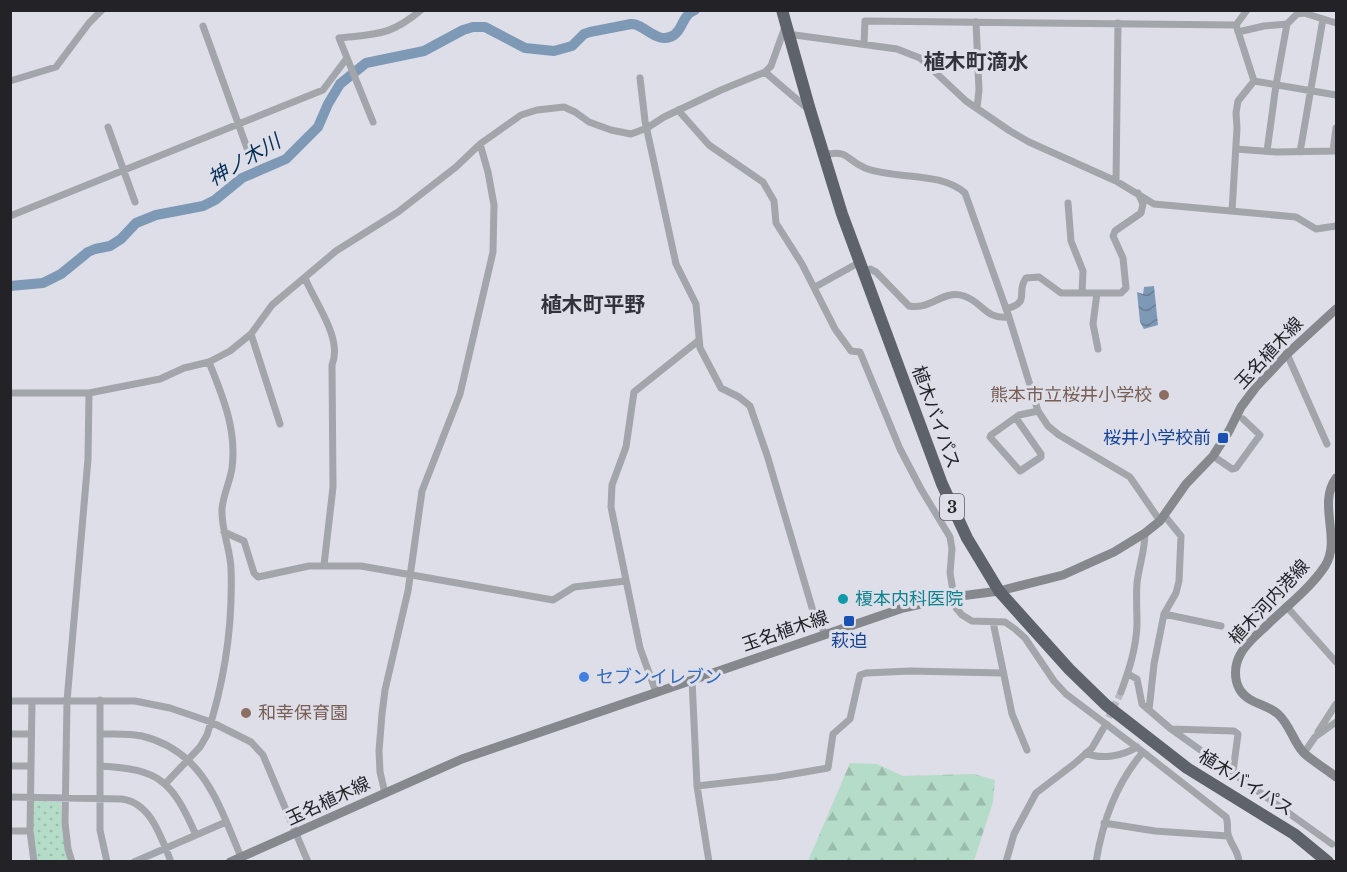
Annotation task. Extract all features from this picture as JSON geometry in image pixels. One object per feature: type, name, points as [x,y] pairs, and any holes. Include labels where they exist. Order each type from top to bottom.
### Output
[{"type":"highway","name":"植木バイパス","points":[[782,10],[823,154],[942,484],[967,538],[999,591],[1069,669],[1106,705],[1187,768],[1294,834],[1328,861]]},
{"type":"main road","name":"玉名植木線","points":[[230,861],[297,834],[462,759],[903,608],[953,597],[999,591],[1063,575],[1114,552],[1145,533],[1162,518],[1186,484],[1213,456],[1241,407],[1287,354],[1336,309]]},
{"type":"main road","name":"植木河内港線","points":[[1336,478],[1327,499],[1329,557],[1319,573],[1251,640],[1240,654],[1236,666],[1236,680],[1240,690],[1247,698],[1275,712],[1286,722],[1304,753],[1336,777]]},
{"type":"street","points":[[10,81],[56,67],[88,23],[102,10]]},
{"type":"street","points":[[373,122],[339,38],[382,34],[404,24],[422,10]]},
{"type":"street","points":[[1246,10],[1237,29],[1254,81]]},
{"type":"street","points":[[1267,151],[1287,24],[1297,14],[1304,13],[1336,23]]},
{"type":"street","points":[[1300,152],[1323,19]]},
{"type":"street","points":[[864,44],[865,21],[1118,23],[1237,29],[1287,24]]},
{"type":"street","points":[[976,22],[977,108]]},
{"type":"street","points":[[1116,181],[1118,23]]},
{"type":"street","points":[[203,26],[251,159]]},
{"type":"street","points":[[10,393],[89,393],[160,379],[184,368],[209,362],[230,351],[251,334],[272,305],[336,251],[398,212],[456,167],[480,144],[521,115],[537,110],[564,107],[589,122],[631,134],[749,77],[765,72],[771,66],[788,31],[795,35],[897,49],[920,58],[966,100],[1029,142],[1116,181],[1154,204],[1296,217],[1316,229],[1336,226]]},
{"type":"street","points":[[10,216],[323,90],[347,58]]},
{"type":"street","points":[[765,72],[802,106],[810,110]]},
{"type":"street","points":[[640,78],[643,111],[676,264],[696,304],[700,348],[721,388],[750,406],[767,454],[813,611],[825,634]]},
{"type":"street","points":[[1254,81],[1336,95]]},
{"type":"street","points":[[1232,211],[1238,101],[1254,81]]},
{"type":"street","points":[[678,110],[709,145],[763,182],[774,201],[776,223],[815,287],[835,329],[851,351],[860,352],[900,449],[950,537],[952,549],[950,573],[956,608],[972,621],[1005,622],[1015,628],[1066,694],[1226,817],[1229,825],[1228,836],[1238,852],[1239,861]]},
{"type":"street","points":[[108,127],[135,202]]},
{"type":"street","points":[[1236,149],[1335,151],[1336,128]]},
{"type":"street","points":[[384,793],[379,751],[381,714],[411,575],[422,491],[460,394],[493,252],[494,205],[480,144]]},
{"type":"street","points":[[823,154],[835,152],[845,154],[864,168],[887,174],[947,182],[957,186],[965,193],[1009,317],[1038,411],[1048,426],[1059,435],[1131,477],[1162,518],[1182,536],[1179,581],[1176,593],[1164,614],[1154,664],[1149,710]]},
{"type":"street","points":[[1006,309],[1018,306],[1022,300],[1022,283],[1026,278],[1039,278],[1061,293],[1121,293],[1126,288],[1123,258],[1113,236],[1114,231],[1141,213],[1143,204],[1137,192]]},
{"type":"street","points":[[1068,203],[1071,241],[1083,271],[1082,293]]},
{"type":"street","points":[[815,287],[862,266],[876,272],[909,306],[925,307],[950,294],[964,296],[991,316],[1009,317]]},
{"type":"street","points":[[305,278],[325,315],[336,356],[332,365],[333,487],[324,565]]},
{"type":"street","points":[[1097,293],[1094,324],[1098,349]]},
{"type":"street","points":[[251,334],[280,424]]},
{"type":"street","points":[[656,692],[640,648],[611,507],[612,485],[626,447],[634,392],[698,341]]},
{"type":"street","points":[[1287,354],[1327,444]]},
{"type":"street","points":[[166,783],[200,747],[211,722],[229,648],[232,609],[230,559],[222,508],[231,479],[234,447],[227,408],[209,362]]},
{"type":"street","points":[[72,861],[67,840],[67,700],[88,459],[89,393]]},
{"type":"street","points":[[1016,418],[1041,454],[1041,457],[1020,471],[990,437],[1016,418],[1038,411]]},
{"type":"street","points":[[1213,456],[1232,469],[1236,468],[1260,435],[1244,419]]},
{"type":"street","points":[[224,532],[244,541],[254,573],[258,577],[290,569],[324,565],[361,566],[553,600],[574,588],[626,581]]},
{"type":"street","points":[[1121,692],[1131,664],[1137,627],[1137,587],[1145,533]]},
{"type":"street","points":[[1286,606],[1336,662]]},
{"type":"street","points":[[1164,614],[1221,627]]},
{"type":"street","points":[[993,622],[1012,714],[1027,750]]},
{"type":"street","points":[[697,786],[777,777],[828,768],[833,734],[850,719],[860,675],[910,671],[1002,673]]},
{"type":"street","points":[[1128,674],[1137,679],[1142,704],[1171,729],[1332,844]]},
{"type":"street","points":[[692,680],[697,786],[709,861]]},
{"type":"street","points":[[100,700],[100,830],[107,861]]},
{"type":"street","points":[[10,701],[135,700],[170,708],[211,722],[251,742],[263,755],[280,793],[289,821],[308,861]]},
{"type":"street","points":[[32,701],[30,831],[34,861]]},
{"type":"street","points":[[1304,753],[1336,704]]},
{"type":"street","points":[[1315,737],[1336,722]]},
{"type":"street","points":[[1006,861],[1014,834],[1036,793],[1092,748],[1103,729]]},
{"type":"street","points":[[1171,729],[1234,731],[1238,735],[1233,772]]},
{"type":"street","points":[[10,734],[31,734]]},
{"type":"street","points":[[100,734],[140,735],[165,743],[188,759],[207,782],[241,857]]},
{"type":"street","points":[[1086,753],[1096,758],[1140,749]]},
{"type":"street","points":[[1096,861],[1104,823],[1121,782],[1140,749]]},
{"type":"street","points":[[100,765],[143,771],[166,783],[186,813],[196,835]]},
{"type":"street","points":[[10,766],[31,766]]},
{"type":"street","points":[[10,797],[122,799],[137,803],[149,816],[171,861]]},
{"type":"street","points":[[134,861],[226,822]]},
{"type":"street","points":[[1104,823],[1155,831],[1228,836]]},
{"type":"street","points":[[10,831],[30,831]]},
{"type":"green space","points":[[850,763],[877,764],[903,776],[974,774],[995,780],[993,802],[974,861],[808,861]]},
{"type":"green space","points":[[33,801],[61,802],[62,831],[68,861],[36,861],[32,836]]},
{"type":"water","points":[[1154,286],[1158,325],[1144,329],[1140,322],[1137,292],[1143,294],[1144,287]]},
{"type":"waterway","name":"神ノ木川","points":[[10,286],[43,283],[61,274],[88,252],[110,246],[121,239],[136,223],[156,215],[203,206],[215,200],[242,178],[286,159],[318,127],[340,84],[366,63],[424,51],[473,27],[485,27],[525,48],[554,51],[572,46],[584,34],[631,24],[656,36],[668,38],[677,32],[687,15],[695,10]]},
{"type":"tunnel","points":[[1104,727],[1121,692]]},
{"type":"place","name":"熊本市立桜井小学校","points":[[1164,395]]},
{"type":"place","name":"桜井小学校前","points":[[1223,438]]},
{"type":"place","name":"榎本内科医院","points":[[843,599]]},
{"type":"place","name":"萩迫","points":[[849,621]]},
{"type":"place","name":"セブンイレブン","points":[[584,677]]},
{"type":"place","name":"和幸保育園","points":[[246,713]]},
{"type":"district","name":"植木町滴水","points":[[976,62]]},
{"type":"district","name":"植木町平野","points":[[593,305]]}]
